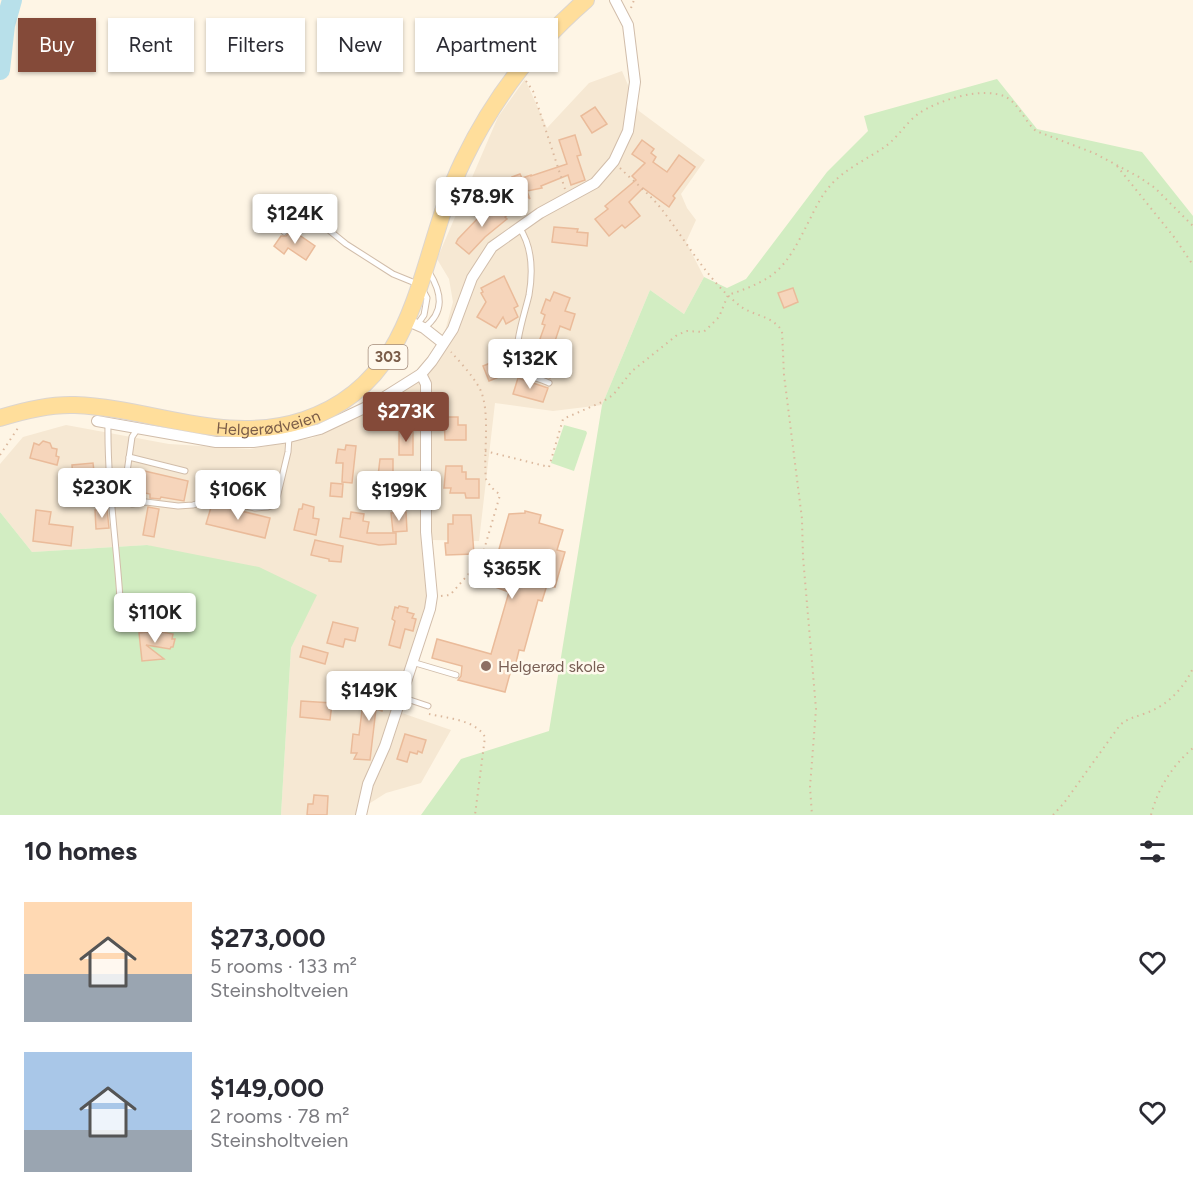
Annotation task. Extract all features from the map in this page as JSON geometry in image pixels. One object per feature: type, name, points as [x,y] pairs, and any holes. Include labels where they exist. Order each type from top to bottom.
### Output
[{"type":"main road","name":"Helgerødveien","points":[[0,418],[35,408],[76,405],[221,428],[267,428],[291,424],[325,412],[349,398],[364,386],[416,325],[420,285],[442,210],[462,162],[488,114],[516,74],[543,42],[586,0]]},
{"type":"street","points":[[102,422],[216,442],[253,442],[289,438],[321,429],[375,403],[421,374],[453,329],[472,278],[492,247],[519,227],[594,183],[614,162],[628,131],[635,82],[628,25],[615,0]]},
{"type":"street","points":[[416,325],[443,343]]},
{"type":"street","points":[[361,815],[368,784],[386,746],[400,697],[427,622],[432,596],[426,532],[426,384],[421,374]]},
{"type":"lane","points":[[284,232],[292,223],[303,217],[314,218],[346,244],[383,268],[406,281],[420,285]]},
{"type":"lane","points":[[519,227],[529,247],[530,267],[529,295],[518,343],[519,367],[525,373],[549,383]]},
{"type":"lane","points":[[416,325],[432,322],[437,315],[440,299],[435,282],[425,266]]},
{"type":"lane","points":[[102,422],[109,468],[121,615]]},
{"type":"lane","points":[[138,429],[132,437],[124,493],[124,499],[132,504],[146,502],[178,506],[192,505],[212,499],[255,508],[274,505],[288,452],[289,438]]},
{"type":"lane","points":[[129,457],[185,471]]},
{"type":"lane","points":[[412,662],[456,675]]},
{"type":"lane","points":[[400,697],[428,706]]},
{"type":"path","points":[[516,74],[526,81],[533,91],[567,197]]},
{"type":"path","points":[[485,451],[549,466],[562,419],[613,395],[632,371],[677,335],[687,331],[703,332],[706,330],[719,316],[728,295],[769,278],[785,265],[822,194],[832,183],[895,139],[918,115],[929,108],[964,96],[987,93],[1006,97],[1036,131],[1095,153],[1155,188],[1193,226]]},
{"type":"path","points":[[614,162],[662,209],[704,267],[728,295],[741,307],[772,320],[782,330],[784,375],[802,519],[810,654],[816,709],[810,787],[812,815]]},
{"type":"path","points":[[1115,164],[1174,237],[1193,265]]},
{"type":"path","points":[[432,596],[450,595],[481,560],[500,495],[486,479],[483,400],[480,389],[443,343]]},
{"type":"path","points":[[0,455],[13,432],[19,427]]},
{"type":"path","points":[[1053,815],[1088,771],[1120,725],[1129,718],[1147,713],[1166,703],[1181,688],[1193,668]]},
{"type":"path","points":[[428,706],[428,713],[471,725],[485,737],[475,815]]},
{"type":"path","points":[[1151,815],[1167,777],[1193,748]]},
{"type":"shaded area","points":[[622,71],[639,111],[705,160],[681,194],[696,220],[686,242],[704,277],[684,314],[650,290],[602,405],[553,411],[495,403],[479,541],[432,540],[433,604],[399,712],[451,730],[421,783],[386,793],[367,805],[366,815],[281,815],[291,648],[316,595],[147,545],[32,552],[0,512],[0,464],[23,437],[66,425],[169,444],[250,449],[312,438],[378,409],[439,353],[453,302],[449,279],[437,259],[498,117],[525,79],[547,128],[589,83]]},
{"type":"green space","points":[[997,79],[1037,129],[1142,152],[1193,216],[1193,815],[421,815],[461,759],[549,731],[602,405],[650,290],[684,314],[704,277],[727,288],[746,279],[827,172],[868,131],[864,116]]},
{"type":"green space","points":[[564,425],[587,433],[574,471],[551,463]]},
{"type":"green space","points":[[0,512],[32,552],[147,545],[259,567],[317,595],[291,648],[281,815],[0,815]]},
{"type":"building","points":[[595,107],[607,124],[592,133],[581,116]]},
{"type":"building","points":[[575,135],[581,155],[577,156],[585,180],[571,185],[568,175],[541,186],[542,188],[527,191],[530,199],[523,193],[520,194],[512,177],[520,174],[522,178],[531,176],[567,164],[559,140]]},
{"type":"building","points":[[642,140],[654,149],[651,153],[656,157],[653,162],[667,172],[679,155],[695,167],[673,196],[675,198],[669,207],[643,188],[629,202],[640,216],[625,228],[622,225],[609,236],[595,219],[608,209],[605,206],[636,180],[632,176],[645,163],[632,154]]},
{"type":"building","points":[[501,204],[509,214],[505,217],[507,219],[469,254],[456,243],[480,216]]},
{"type":"building","points":[[554,227],[578,229],[577,232],[588,233],[587,246],[552,242]]},
{"type":"building","points":[[292,230],[315,246],[306,260],[288,248],[284,254],[274,246],[281,236],[286,236]]},
{"type":"building","points":[[504,276],[518,306],[514,308],[518,317],[506,324],[503,317],[496,328],[477,317],[486,302],[481,288]]},
{"type":"building","points":[[793,288],[798,302],[784,308],[778,293]]},
{"type":"building","points":[[554,292],[570,298],[565,311],[575,314],[570,330],[560,326],[553,347],[560,350],[550,378],[538,373],[541,364],[532,361],[545,325],[542,324],[545,315],[541,313],[546,299],[550,301]]},
{"type":"building","points":[[505,357],[511,372],[489,381],[483,366]]},
{"type":"building","points":[[518,378],[548,388],[543,402],[513,394]]},
{"type":"building","points":[[444,417],[458,417],[458,425],[466,425],[466,440],[445,440]]},
{"type":"building","points":[[399,430],[413,430],[413,455],[399,455]]},
{"type":"building","points":[[43,441],[57,449],[56,456],[59,457],[57,465],[30,458],[34,443],[39,445]]},
{"type":"building","points":[[346,445],[356,446],[352,483],[342,482],[343,463],[336,463],[338,449],[345,450]]},
{"type":"building","points":[[380,459],[393,459],[393,481],[380,481],[380,476],[378,476]]},
{"type":"building","points":[[93,463],[95,479],[73,481],[72,465]]},
{"type":"building","points":[[446,466],[462,466],[462,472],[466,472],[466,479],[479,479],[479,498],[466,498],[465,493],[450,493],[451,488],[444,488]]},
{"type":"building","points":[[136,469],[188,481],[184,501],[161,497],[160,499],[150,498],[150,494],[131,490]]},
{"type":"building","points":[[331,483],[343,484],[342,497],[330,496]]},
{"type":"building","points":[[212,504],[270,518],[265,538],[206,524]]},
{"type":"building","points":[[303,504],[314,507],[313,518],[319,519],[316,535],[294,530],[299,509],[302,509]]},
{"type":"building","points":[[148,507],[159,509],[154,537],[143,535]]},
{"type":"building","points":[[107,509],[109,528],[96,529],[95,510]]},
{"type":"building","points":[[36,510],[51,512],[49,524],[73,527],[71,546],[33,541]]},
{"type":"building","points":[[525,511],[541,515],[539,523],[563,530],[557,550],[565,552],[555,587],[547,585],[542,601],[538,600],[524,651],[519,650],[514,671],[511,670],[505,692],[458,680],[462,666],[432,658],[437,639],[491,654],[509,592],[495,587],[496,583],[490,581],[509,514],[525,513]]},
{"type":"building","points":[[351,512],[364,514],[363,521],[369,522],[367,533],[396,533],[396,544],[379,545],[340,537],[343,518],[350,519]]},
{"type":"building","points":[[406,512],[407,531],[393,532],[391,513]]},
{"type":"building","points":[[453,515],[471,515],[474,554],[446,555],[448,524],[453,524]]},
{"type":"building","points":[[315,540],[343,546],[341,562],[311,555]]},
{"type":"building","points":[[395,607],[408,608],[407,612],[414,614],[412,618],[416,619],[413,631],[405,629],[400,648],[389,645],[395,621],[392,619]]},
{"type":"building","points":[[333,622],[358,628],[355,641],[345,639],[343,647],[327,643]]},
{"type":"building","points":[[156,631],[173,634],[172,639],[175,639],[173,647],[170,649],[146,645],[164,659],[142,661],[139,633]]},
{"type":"building","points":[[303,646],[328,653],[325,664],[300,657]]},
{"type":"building","points":[[370,688],[393,693],[390,707],[383,705],[382,711],[376,709],[370,760],[354,759],[357,753],[351,753],[353,734],[359,735],[364,694],[369,695]]},
{"type":"building","points":[[301,701],[332,703],[330,720],[300,717]]},
{"type":"building","points":[[405,734],[426,740],[422,753],[410,752],[407,762],[397,759]]},
{"type":"building","points":[[314,795],[328,796],[327,815],[307,815],[308,804],[313,804]]},
{"type":"waterway","points":[[0,70],[5,25],[12,0]]},
{"type":"place","name":"Helgerød skole","points":[[486,666]]}]
